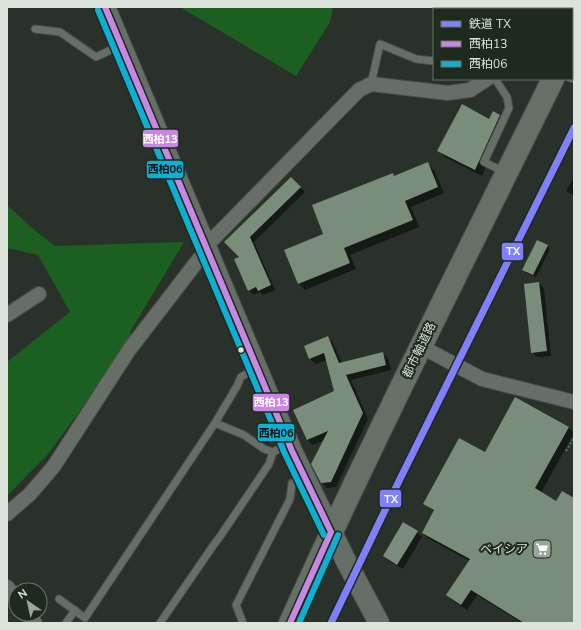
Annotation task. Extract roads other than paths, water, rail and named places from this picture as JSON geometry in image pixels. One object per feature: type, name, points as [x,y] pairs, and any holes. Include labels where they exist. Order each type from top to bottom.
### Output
[{"type":"main road","points":[[105,7],[257,367],[281,448],[304,476],[331,532],[379,623]]},
{"type":"main road","name":"都市軸道路","points":[[290,623],[331,532],[420,346],[553,80]]},
{"type":"street","points":[[7,514],[30,494],[54,466],[129,350],[212,240],[359,90],[371,84],[448,93],[470,90],[485,80]]},
{"type":"street","points":[[7,315],[39,294]]},
{"type":"street","points":[[420,346],[482,379],[574,402]]},
{"type":"lane","points":[[35,28],[60,32],[96,57],[121,45]]},
{"type":"lane","points":[[371,84],[380,44],[416,59],[433,61]]},
{"type":"lane","points":[[496,80],[507,97],[509,108],[484,162],[507,173]]},
{"type":"lane","points":[[59,599],[85,618],[215,423],[241,377],[257,367]]},
{"type":"lane","points":[[215,423],[244,435],[264,449],[281,448]]},
{"type":"lane","points":[[160,623],[281,448]]},
{"type":"lane","points":[[243,623],[236,605],[290,499],[292,483],[304,476]]},
{"type":"lane","points":[[66,623],[75,610]]},
{"type":"rail line","name":"TX","points":[[331,623],[399,481],[574,128]]},
{"type":"place","name":"ベイシア","points":[[542,549]]}]
